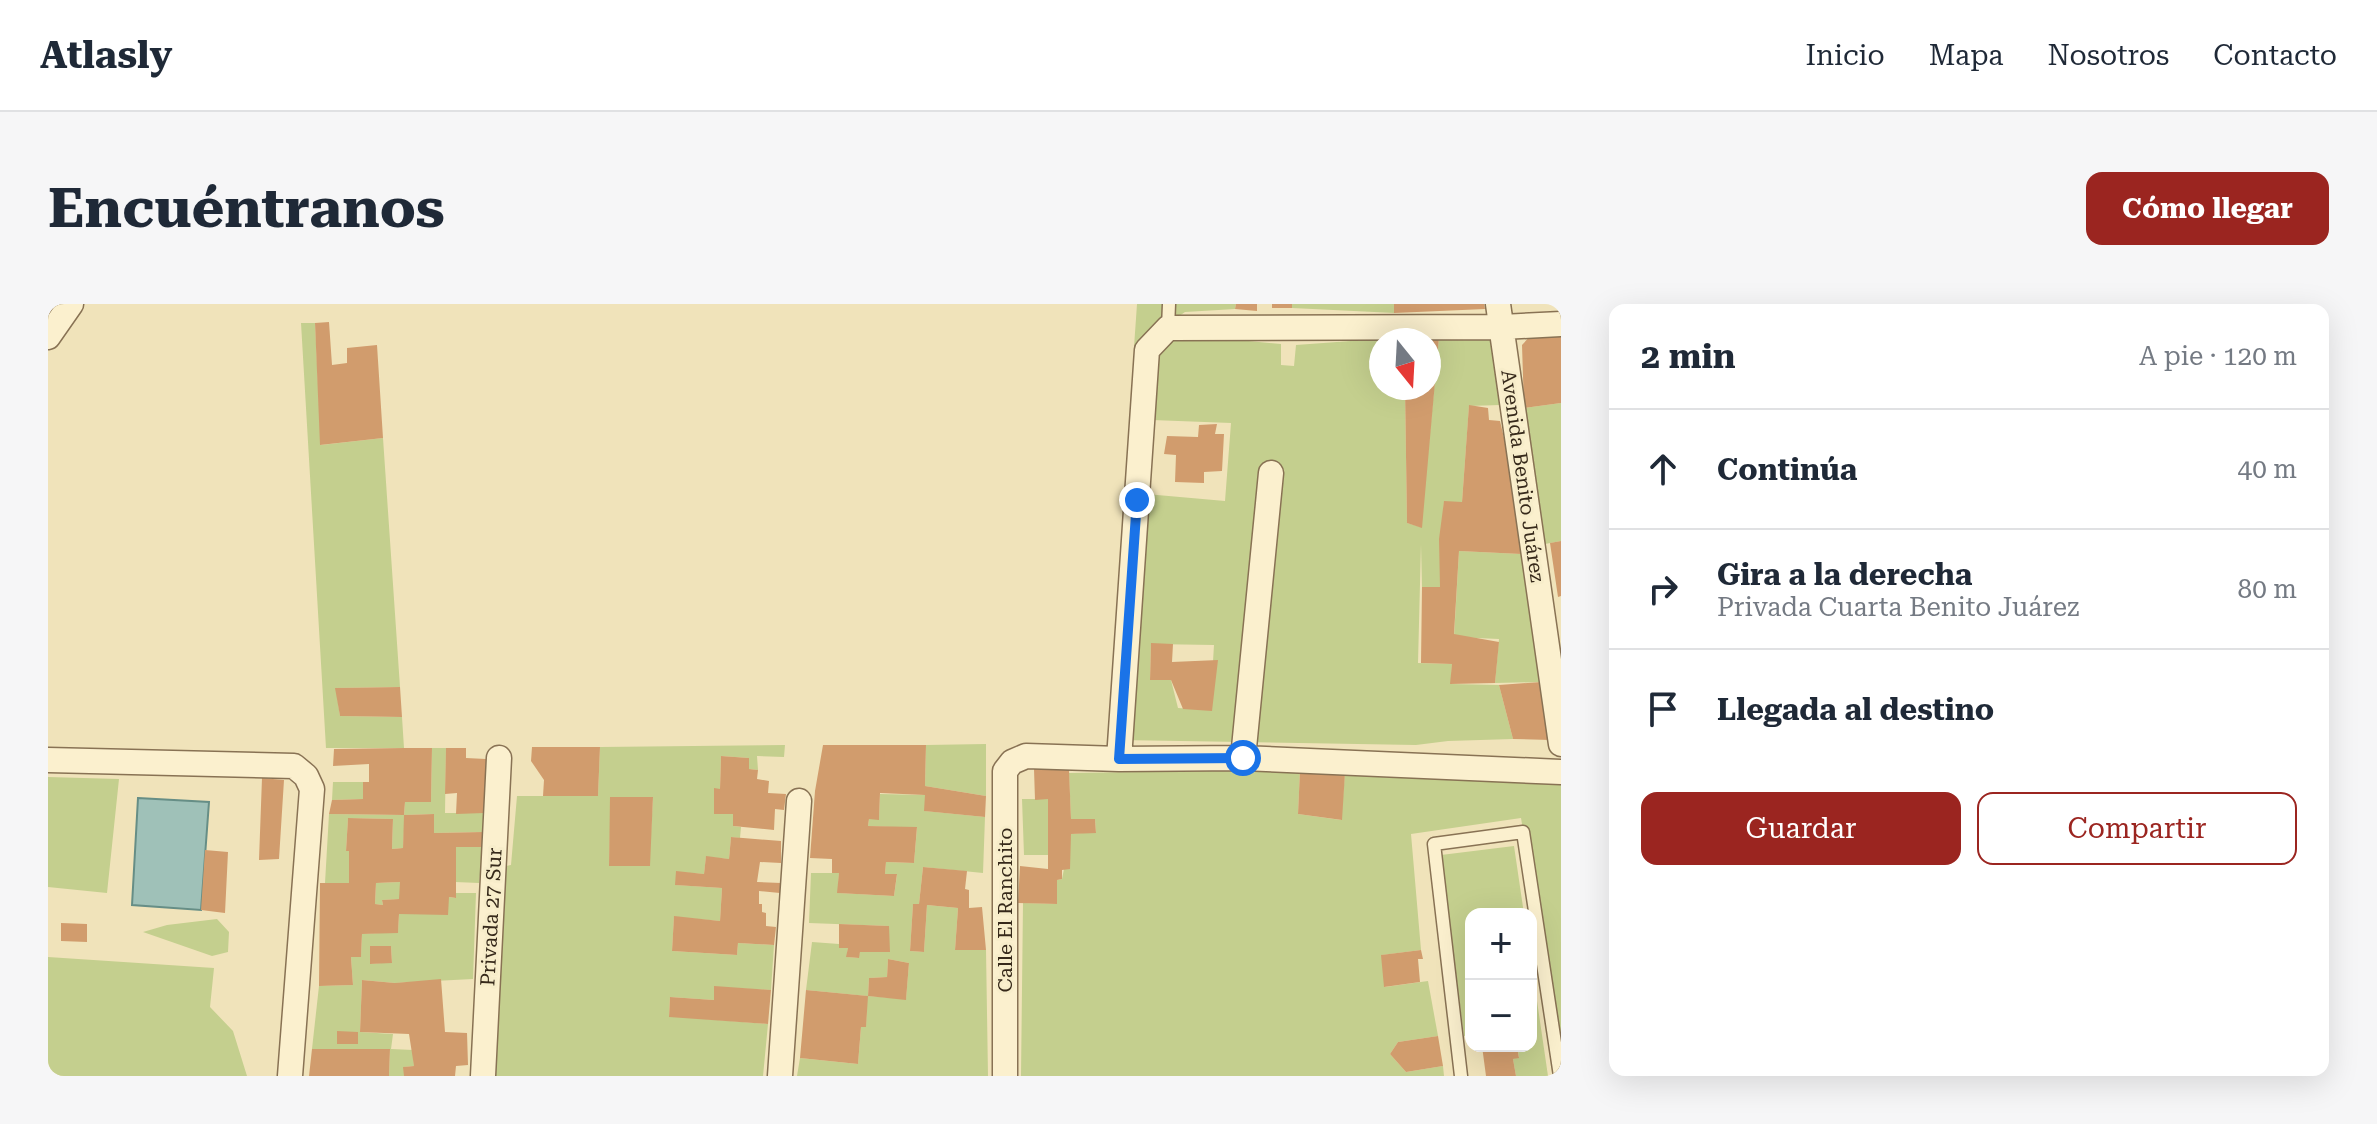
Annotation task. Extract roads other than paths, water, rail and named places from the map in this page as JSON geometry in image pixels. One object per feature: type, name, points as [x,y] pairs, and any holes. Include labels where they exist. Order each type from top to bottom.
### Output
[{"type":"street","points":[[48,337],[71,304]]},
{"type":"street","points":[[1561,324],[1500,315],[1169,316],[1147,350],[1119,759],[1243,758],[1561,772]]},
{"type":"street","name":"Avenida Benito Juárez","points":[[1500,315],[1561,744]]},
{"type":"street","points":[[1243,758],[1271,473]]},
{"type":"street","name":"Calle El Ranchito","points":[[1005,1076],[1005,771],[1012,762],[1026,756],[1119,759]]},
{"type":"street","name":"Privada 27 Sur","points":[[483,1076],[499,758]]},
{"type":"street","points":[[48,760],[294,766],[306,776],[312,789],[290,1076]]},
{"type":"street","points":[[780,1076],[799,801]]},
{"type":"lane","points":[[1461,1076],[1434,844],[1523,832],[1560,1076]]},
{"type":"water","points":[[138,798],[209,802],[201,910],[132,905]]}]
